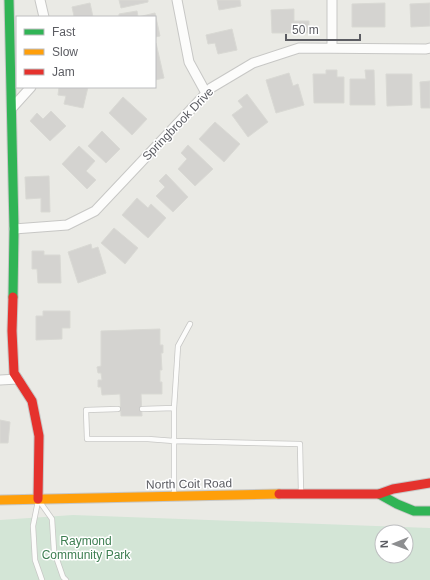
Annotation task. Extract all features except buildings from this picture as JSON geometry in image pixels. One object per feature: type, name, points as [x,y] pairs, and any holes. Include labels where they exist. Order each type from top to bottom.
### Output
[{"type":"street","points":[[9,0],[14,229],[12,331],[14,373],[32,401],[39,436],[38,499]]},
{"type":"street","points":[[40,0],[44,16]]},
{"type":"street","points":[[177,0],[189,62],[206,93]]},
{"type":"street","points":[[332,0],[332,48]]},
{"type":"street","name":"Springbrook Drive","points":[[14,229],[67,225],[95,211],[211,88],[253,63],[299,48],[430,48]]},
{"type":"street","points":[[12,108],[30,88]]},
{"type":"street","points":[[0,380],[18,379]]},
{"type":"street","name":"North Coit Road","points":[[0,500],[174,496],[378,494],[393,489],[430,483]]},
{"type":"street","name":"North Coit Road","points":[[378,494],[414,511],[430,511]]},
{"type":"lane","points":[[174,496],[174,408],[178,346],[190,324]]},
{"type":"lane","points":[[142,409],[174,408]]},
{"type":"lane","points":[[118,409],[86,410],[87,439],[148,438],[174,441],[300,444],[301,494]]},
{"type":"lane","points":[[38,499],[33,526],[35,560],[42,580]]},
{"type":"lane","points":[[38,499],[52,519],[54,551],[63,577],[66,580]]},
{"type":"green space","name":"Raymond Community Park","points":[[73,515],[374,526],[374,564],[414,564],[414,527],[430,528],[430,580],[0,580],[0,520]]},
{"type":"traffic: fast","points":[[9,0],[14,229],[13,297]]},
{"type":"traffic: fast","points":[[379,494],[414,511],[430,511]]},
{"type":"traffic: slow","points":[[0,500],[279,494]]},
{"type":"traffic: jam","points":[[13,297],[12,331],[14,373],[32,401],[39,436],[38,499]]},
{"type":"traffic: jam","points":[[279,494],[379,494],[393,489],[430,483]]}]
